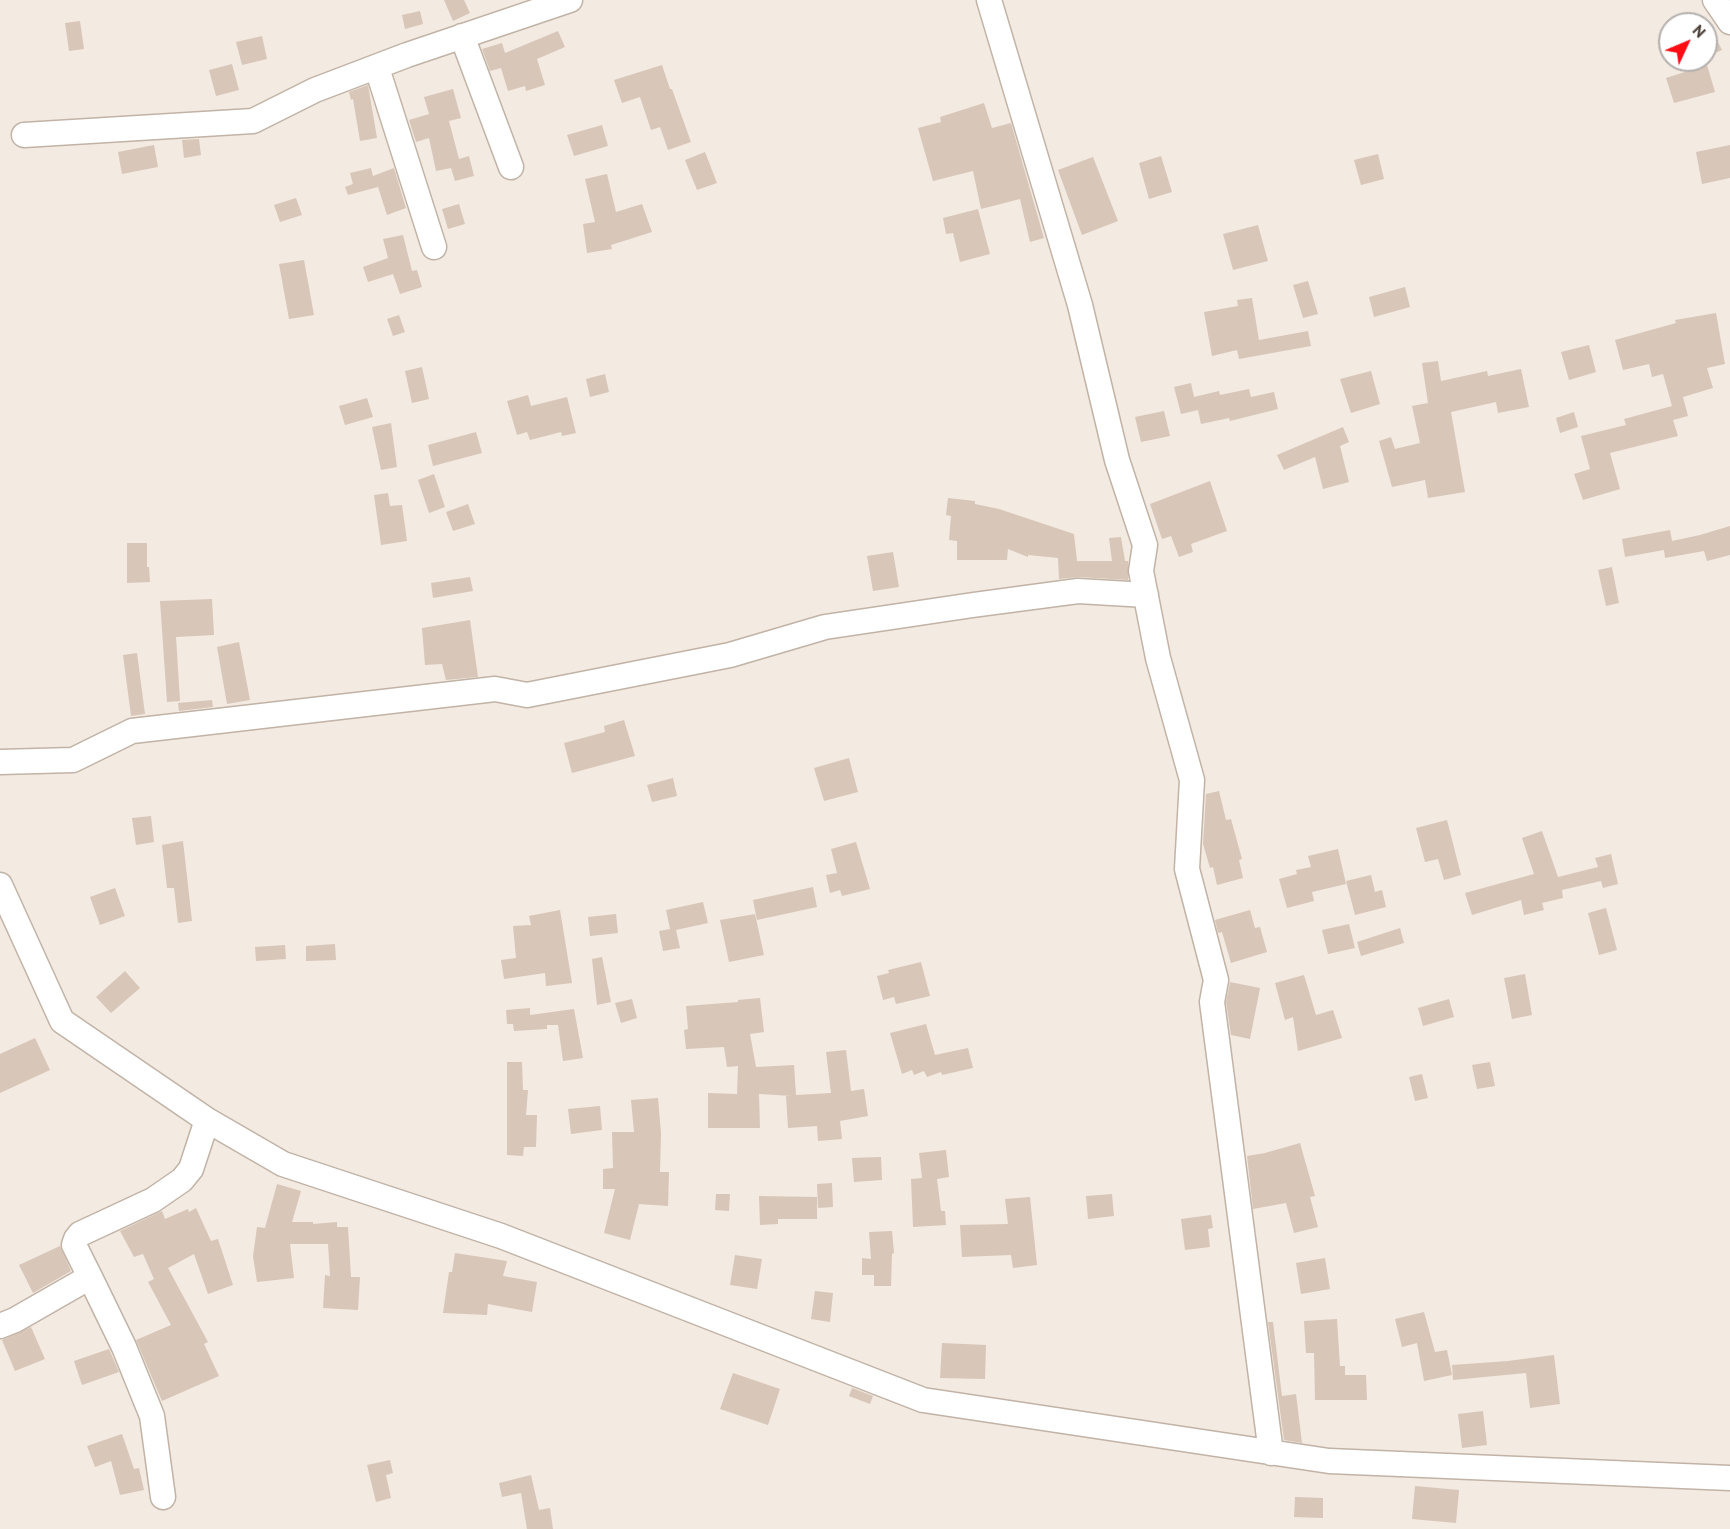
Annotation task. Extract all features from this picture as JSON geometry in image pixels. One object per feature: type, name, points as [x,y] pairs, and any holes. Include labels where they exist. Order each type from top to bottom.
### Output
[{"type":"street","points":[[24,135],[253,121],[315,90],[406,55],[570,0]]},
{"type":"street","points":[[989,0],[1080,305],[1117,460],[1145,545],[1142,571],[1158,658],[1192,780],[1187,869],[1216,980],[1212,1002],[1271,1453]]},
{"type":"street","points":[[1715,0],[1730,22]]},
{"type":"street","points":[[462,36],[512,167]]},
{"type":"street","points":[[377,68],[434,248]]},
{"type":"street","points":[[0,762],[73,760],[132,731],[495,689],[527,695],[730,655],[825,627],[973,605],[1078,591],[1146,595]]},
{"type":"street","points":[[0,885],[62,1021],[207,1120],[283,1164],[501,1236],[922,1400],[1329,1461],[1730,1478]]},
{"type":"street","points":[[163,1497],[152,1416],[124,1347],[74,1245],[80,1234],[153,1200],[182,1180],[191,1169],[207,1120]]},
{"type":"street","points":[[0,1326],[15,1320],[90,1277]]},
{"type":"building","points":[[444,0],[464,0],[470,13],[453,21]]},
{"type":"building","points":[[420,11],[423,24],[405,29],[402,15]]},
{"type":"building","points":[[80,21],[84,49],[69,51],[65,23]]},
{"type":"building","points":[[558,31],[565,47],[537,59],[545,85],[526,91],[525,86],[508,91],[501,68],[490,71],[482,49],[502,43],[505,53]]},
{"type":"building","points":[[262,36],[267,59],[242,65],[236,42]]},
{"type":"building","points":[[232,64],[239,90],[216,96],[209,70]]},
{"type":"building","points":[[662,65],[691,142],[668,150],[660,127],[651,130],[640,97],[622,103],[614,80]]},
{"type":"building","points":[[1685,72],[1709,72],[1715,92],[1674,103],[1666,78]]},
{"type":"building","points":[[368,85],[377,138],[360,141],[353,99],[351,100],[349,92]]},
{"type":"building","points":[[453,89],[461,118],[449,121],[459,159],[469,156],[474,176],[455,181],[451,168],[436,171],[429,138],[416,142],[409,120],[429,114],[424,97]]},
{"type":"building","points":[[984,103],[992,128],[1011,123],[1044,238],[1030,242],[1020,199],[981,209],[973,171],[933,181],[918,128],[941,122],[940,117]]},
{"type":"building","points":[[602,125],[608,146],[574,156],[567,135]]},
{"type":"building","points":[[199,139],[201,155],[184,158],[182,140]]},
{"type":"building","points":[[154,145],[158,167],[122,174],[118,152]]},
{"type":"building","points":[[1730,145],[1730,178],[1702,184],[1696,152]]},
{"type":"building","points":[[705,152],[717,183],[697,190],[685,160]]},
{"type":"building","points":[[1378,154],[1384,179],[1361,185],[1354,160]]},
{"type":"building","points":[[1161,156],[1172,192],[1149,199],[1139,163]]},
{"type":"building","points":[[1093,157],[1118,221],[1082,235],[1058,170]]},
{"type":"building","points":[[371,168],[373,176],[394,168],[406,208],[387,215],[378,187],[348,195],[345,187],[353,184],[350,173]]},
{"type":"building","points":[[607,174],[616,212],[642,204],[652,232],[611,245],[612,249],[587,253],[583,224],[595,222],[585,179]]},
{"type":"building","points":[[296,198],[302,215],[280,222],[274,205]]},
{"type":"building","points":[[459,204],[465,224],[448,229],[442,209]]},
{"type":"building","points":[[978,209],[990,254],[960,262],[953,233],[946,234],[943,218]]},
{"type":"building","points":[[1258,225],[1268,261],[1233,270],[1223,234]]},
{"type":"building","points":[[403,235],[412,271],[417,270],[422,287],[400,294],[393,274],[368,282],[363,267],[388,258],[383,239]]},
{"type":"building","points":[[304,260],[314,315],[289,319],[279,264]]},
{"type":"building","points":[[1308,281],[1318,314],[1303,318],[1293,285]]},
{"type":"building","points":[[1405,287],[1410,307],[1374,317],[1369,297]]},
{"type":"building","points":[[1252,298],[1259,340],[1308,331],[1311,346],[1239,359],[1237,350],[1212,356],[1204,312],[1238,306],[1237,300]]},
{"type":"building","points":[[1716,313],[1725,364],[1707,368],[1713,388],[1683,397],[1688,416],[1673,420],[1678,436],[1610,453],[1620,489],[1583,500],[1574,474],[1590,469],[1581,436],[1626,425],[1624,419],[1672,406],[1663,374],[1652,377],[1649,364],[1623,370],[1615,340],[1676,323],[1675,320]]},
{"type":"building","points":[[399,315],[405,332],[393,336],[387,319]]},
{"type":"building","points":[[1589,345],[1596,372],[1569,380],[1561,352]]},
{"type":"building","points":[[1438,361],[1441,381],[1487,371],[1488,376],[1521,369],[1529,407],[1498,413],[1496,402],[1451,412],[1465,492],[1428,498],[1425,480],[1392,487],[1379,441],[1391,437],[1395,449],[1420,443],[1412,406],[1428,403],[1422,363]]},
{"type":"building","points":[[422,367],[429,399],[412,403],[405,371]]},
{"type":"building","points":[[1371,371],[1380,404],[1351,413],[1340,379]]},
{"type":"building","points":[[605,374],[609,392],[590,397],[586,379]]},
{"type":"building","points":[[1191,383],[1194,397],[1219,391],[1220,395],[1249,389],[1251,397],[1274,392],[1278,409],[1230,421],[1229,418],[1201,424],[1198,410],[1181,414],[1174,387]]},
{"type":"building","points":[[528,395],[531,406],[567,397],[576,433],[562,436],[561,432],[530,440],[527,432],[517,435],[507,401]]},
{"type":"building","points":[[367,398],[373,417],[345,425],[339,406]]},
{"type":"building","points":[[1164,411],[1170,436],[1141,442],[1135,417]]},
{"type":"building","points":[[1574,412],[1578,427],[1560,433],[1556,418]]},
{"type":"building","points":[[391,423],[397,467],[381,470],[372,427]]},
{"type":"building","points":[[1343,427],[1349,442],[1340,446],[1349,482],[1323,489],[1315,457],[1284,470],[1277,455]]},
{"type":"building","points":[[476,432],[482,453],[433,466],[428,445]]},
{"type":"building","points":[[434,474],[445,507],[429,513],[418,480]]},
{"type":"building","points":[[1210,481],[1227,531],[1191,544],[1193,552],[1179,557],[1171,536],[1162,539],[1150,504]]},
{"type":"building","points":[[388,493],[390,506],[402,505],[407,541],[381,545],[374,495]]},
{"type":"building","points":[[948,498],[975,501],[975,504],[999,509],[1074,534],[1077,561],[1112,561],[1109,538],[1121,537],[1125,561],[1128,561],[1128,580],[1079,577],[1059,579],[1058,558],[1028,555],[1028,557],[1008,549],[1007,560],[957,560],[957,541],[949,540],[951,516],[946,515]]},
{"type":"building","points":[[468,504],[475,524],[453,531],[446,512]]},
{"type":"building","points":[[1730,526],[1730,555],[1707,561],[1704,551],[1665,558],[1664,550],[1625,557],[1622,539],[1670,530],[1672,541]]},
{"type":"building","points":[[127,543],[147,543],[147,567],[149,567],[150,582],[127,583]]},
{"type":"building","points":[[893,552],[899,587],[873,591],[867,556]]},
{"type":"building","points":[[1612,567],[1619,603],[1606,606],[1598,570]]},
{"type":"building","points":[[470,577],[473,591],[433,598],[431,583]]},
{"type":"building","points":[[212,599],[214,635],[176,637],[180,701],[167,702],[160,601]]},
{"type":"building","points":[[470,620],[478,677],[446,680],[442,664],[425,665],[422,628]]},
{"type":"building","points":[[239,642],[250,700],[227,704],[217,647]]},
{"type":"building","points":[[137,653],[145,714],[131,716],[123,655]]},
{"type":"building","points":[[212,700],[213,707],[179,711],[178,703]]},
{"type":"building","points":[[624,720],[635,756],[572,773],[564,743],[605,732],[604,726]]},
{"type":"building","points":[[849,758],[858,792],[824,801],[814,768]]},
{"type":"building","points":[[673,778],[677,796],[652,802],[647,785]]},
{"type":"building","points":[[1219,791],[1226,820],[1231,819],[1242,859],[1239,860],[1243,878],[1217,885],[1213,867],[1210,868],[1203,844],[1206,794]]},
{"type":"building","points":[[151,816],[154,842],[136,845],[132,818]]},
{"type":"building","points":[[1447,820],[1461,875],[1444,880],[1438,859],[1425,862],[1416,828]]},
{"type":"building","points":[[1542,831],[1558,877],[1598,867],[1595,858],[1611,854],[1618,884],[1603,888],[1601,881],[1562,890],[1563,898],[1542,903],[1544,910],[1524,915],[1521,900],[1472,915],[1465,893],[1534,874],[1522,838]]},
{"type":"building","points":[[183,841],[192,921],[178,923],[174,888],[167,888],[162,845]]},
{"type":"building","points":[[856,842],[870,889],[842,896],[840,890],[830,893],[826,875],[837,873],[831,849]]},
{"type":"building","points":[[1338,849],[1346,884],[1312,892],[1314,901],[1287,908],[1279,879],[1297,874],[1296,870],[1311,867],[1308,856]]},
{"type":"building","points":[[1371,875],[1375,892],[1382,890],[1386,907],[1355,915],[1346,881]]},
{"type":"building","points":[[813,887],[817,907],[757,920],[753,900]]},
{"type":"building","points":[[115,888],[125,916],[100,925],[90,897]]},
{"type":"building","points":[[703,902],[708,923],[676,930],[680,948],[663,951],[659,931],[670,929],[666,910]]},
{"type":"building","points":[[1606,908],[1617,950],[1599,955],[1588,913]]},
{"type":"building","points":[[560,910],[572,983],[546,986],[545,973],[504,979],[501,960],[516,958],[513,926],[531,925],[529,916]]},
{"type":"building","points":[[1250,910],[1255,928],[1260,927],[1267,952],[1231,963],[1222,932],[1218,933],[1215,920]]},
{"type":"building","points":[[616,914],[618,933],[590,936],[588,917]]},
{"type":"building","points":[[755,914],[764,955],[729,962],[720,920]]},
{"type":"building","points":[[1349,924],[1355,948],[1328,954],[1322,930]]},
{"type":"building","points":[[1400,928],[1404,943],[1361,956],[1357,942]]},
{"type":"building","points":[[335,944],[336,960],[306,961],[306,946]]},
{"type":"building","points":[[285,945],[286,959],[256,961],[255,947]]},
{"type":"building","points":[[602,957],[611,1002],[597,1005],[592,959]]},
{"type":"building","points":[[921,962],[930,996],[896,1004],[894,997],[883,1000],[877,976],[889,973],[888,970]]},
{"type":"building","points":[[125,971],[140,988],[111,1013],[96,997]]},
{"type":"building","points":[[1525,974],[1532,1015],[1512,1019],[1504,978]]},
{"type":"building","points":[[1304,975],[1316,1015],[1333,1010],[1342,1038],[1298,1051],[1293,1017],[1285,1020],[1275,983]]},
{"type":"building","points":[[1230,982],[1260,988],[1250,1039],[1231,1035],[1226,1002]]},
{"type":"building","points":[[760,998],[764,1032],[750,1034],[756,1067],[794,1065],[796,1095],[831,1093],[826,1052],[846,1050],[851,1091],[864,1089],[868,1116],[840,1121],[842,1139],[818,1141],[817,1126],[788,1128],[786,1096],[792,1096],[759,1094],[760,1128],[708,1128],[708,1093],[737,1094],[738,1066],[727,1067],[724,1047],[686,1049],[684,1030],[688,1029],[686,1006]]},
{"type":"building","points":[[632,999],[637,1018],[621,1023],[615,1003]]},
{"type":"building","points":[[1449,999],[1454,1017],[1423,1026],[1418,1008]]},
{"type":"building","points":[[530,1008],[530,1015],[574,1009],[583,1058],[563,1061],[558,1025],[547,1025],[547,1029],[514,1031],[513,1024],[507,1024],[506,1010]]},
{"type":"building","points":[[926,1024],[935,1055],[968,1048],[973,1068],[942,1075],[941,1072],[927,1077],[924,1071],[914,1075],[912,1070],[902,1074],[890,1033]]},
{"type":"building","points":[[35,1038],[50,1070],[0,1093],[0,1054]]},
{"type":"building","points":[[507,1062],[522,1062],[523,1090],[528,1090],[526,1115],[537,1115],[536,1147],[524,1147],[523,1156],[507,1155]]},
{"type":"building","points":[[1490,1062],[1495,1086],[1477,1089],[1472,1065]]},
{"type":"building","points":[[1422,1074],[1428,1098],[1415,1101],[1409,1077]]},
{"type":"building","points":[[658,1098],[661,1133],[660,1172],[669,1172],[668,1206],[639,1204],[630,1240],[604,1233],[615,1189],[603,1189],[603,1169],[613,1168],[612,1132],[634,1132],[631,1100]]},
{"type":"building","points":[[600,1106],[602,1130],[571,1134],[568,1109]]},
{"type":"building","points":[[1300,1143],[1315,1196],[1310,1197],[1318,1227],[1294,1233],[1286,1203],[1253,1209],[1247,1156]]},
{"type":"building","points":[[946,1150],[949,1177],[937,1179],[941,1211],[945,1211],[946,1225],[913,1227],[911,1179],[922,1178],[919,1153]]},
{"type":"building","points":[[881,1157],[882,1180],[854,1182],[852,1158]]},
{"type":"building","points":[[832,1183],[833,1207],[818,1208],[817,1184]]},
{"type":"building","points":[[277,1184],[301,1191],[292,1222],[313,1222],[313,1224],[337,1222],[337,1227],[348,1227],[351,1277],[360,1277],[358,1310],[323,1308],[325,1275],[330,1276],[328,1244],[290,1244],[294,1278],[257,1282],[253,1256],[257,1227],[265,1228]]},
{"type":"building","points":[[716,1194],[730,1194],[729,1211],[715,1210]]},
{"type":"building","points":[[1112,1194],[1114,1216],[1088,1219],[1086,1196]]},
{"type":"building","points":[[759,1196],[817,1197],[817,1219],[778,1219],[778,1224],[760,1225]]},
{"type":"building","points":[[1030,1197],[1037,1265],[1013,1268],[1011,1255],[962,1257],[960,1225],[1008,1224],[1005,1199]]},
{"type":"building","points":[[196,1208],[211,1241],[218,1239],[233,1285],[208,1294],[194,1254],[168,1268],[208,1342],[204,1344],[219,1376],[162,1401],[136,1340],[171,1325],[148,1282],[154,1279],[143,1254],[134,1257],[120,1231],[162,1211],[165,1219]]},
{"type":"building","points":[[1211,1215],[1213,1228],[1208,1229],[1210,1247],[1185,1250],[1181,1219]]},
{"type":"building","points":[[892,1231],[894,1253],[892,1254],[891,1286],[874,1286],[874,1275],[862,1275],[862,1258],[871,1259],[869,1232]]},
{"type":"building","points":[[60,1246],[71,1271],[33,1293],[19,1265]]},
{"type":"building","points":[[455,1253],[507,1261],[503,1276],[537,1282],[532,1312],[488,1304],[487,1315],[443,1313],[449,1272],[452,1272]]},
{"type":"building","points":[[735,1255],[762,1259],[757,1289],[730,1285]]},
{"type":"building","points":[[1325,1258],[1330,1289],[1301,1294],[1296,1263]]},
{"type":"building","points":[[815,1291],[833,1293],[830,1322],[811,1319]]},
{"type":"building","points":[[1424,1312],[1435,1352],[1447,1350],[1452,1375],[1424,1381],[1417,1343],[1402,1347],[1395,1319]]},
{"type":"building","points":[[1337,1319],[1340,1366],[1345,1366],[1345,1375],[1366,1375],[1367,1400],[1315,1400],[1314,1353],[1306,1353],[1304,1321]]},
{"type":"building","points":[[1268,1322],[1273,1322],[1282,1396],[1296,1394],[1302,1443],[1284,1440]]},
{"type":"building","points":[[31,1327],[45,1359],[15,1371],[2,1340]]},
{"type":"building","points":[[942,1343],[986,1345],[985,1379],[940,1378]]},
{"type":"building","points":[[109,1349],[119,1372],[82,1385],[74,1361]]},
{"type":"building","points":[[1554,1355],[1560,1404],[1530,1408],[1526,1373],[1453,1380],[1452,1365]]},
{"type":"building","points":[[733,1373],[780,1389],[768,1425],[720,1409]]},
{"type":"building","points":[[852,1388],[873,1396],[870,1404],[849,1396]]},
{"type":"building","points":[[1483,1411],[1487,1445],[1462,1448],[1458,1414]]},
{"type":"building","points":[[122,1434],[134,1469],[139,1468],[144,1490],[120,1495],[111,1461],[95,1467],[87,1446]]},
{"type":"building","points":[[390,1460],[393,1473],[386,1475],[391,1498],[376,1502],[367,1465]]},
{"type":"building","points":[[531,1475],[539,1510],[550,1508],[553,1529],[527,1529],[521,1493],[502,1497],[499,1483]]},
{"type":"building","points":[[1415,1486],[1459,1490],[1456,1523],[1412,1519]]},
{"type":"building","points":[[1295,1497],[1323,1498],[1323,1518],[1294,1517]]}]
